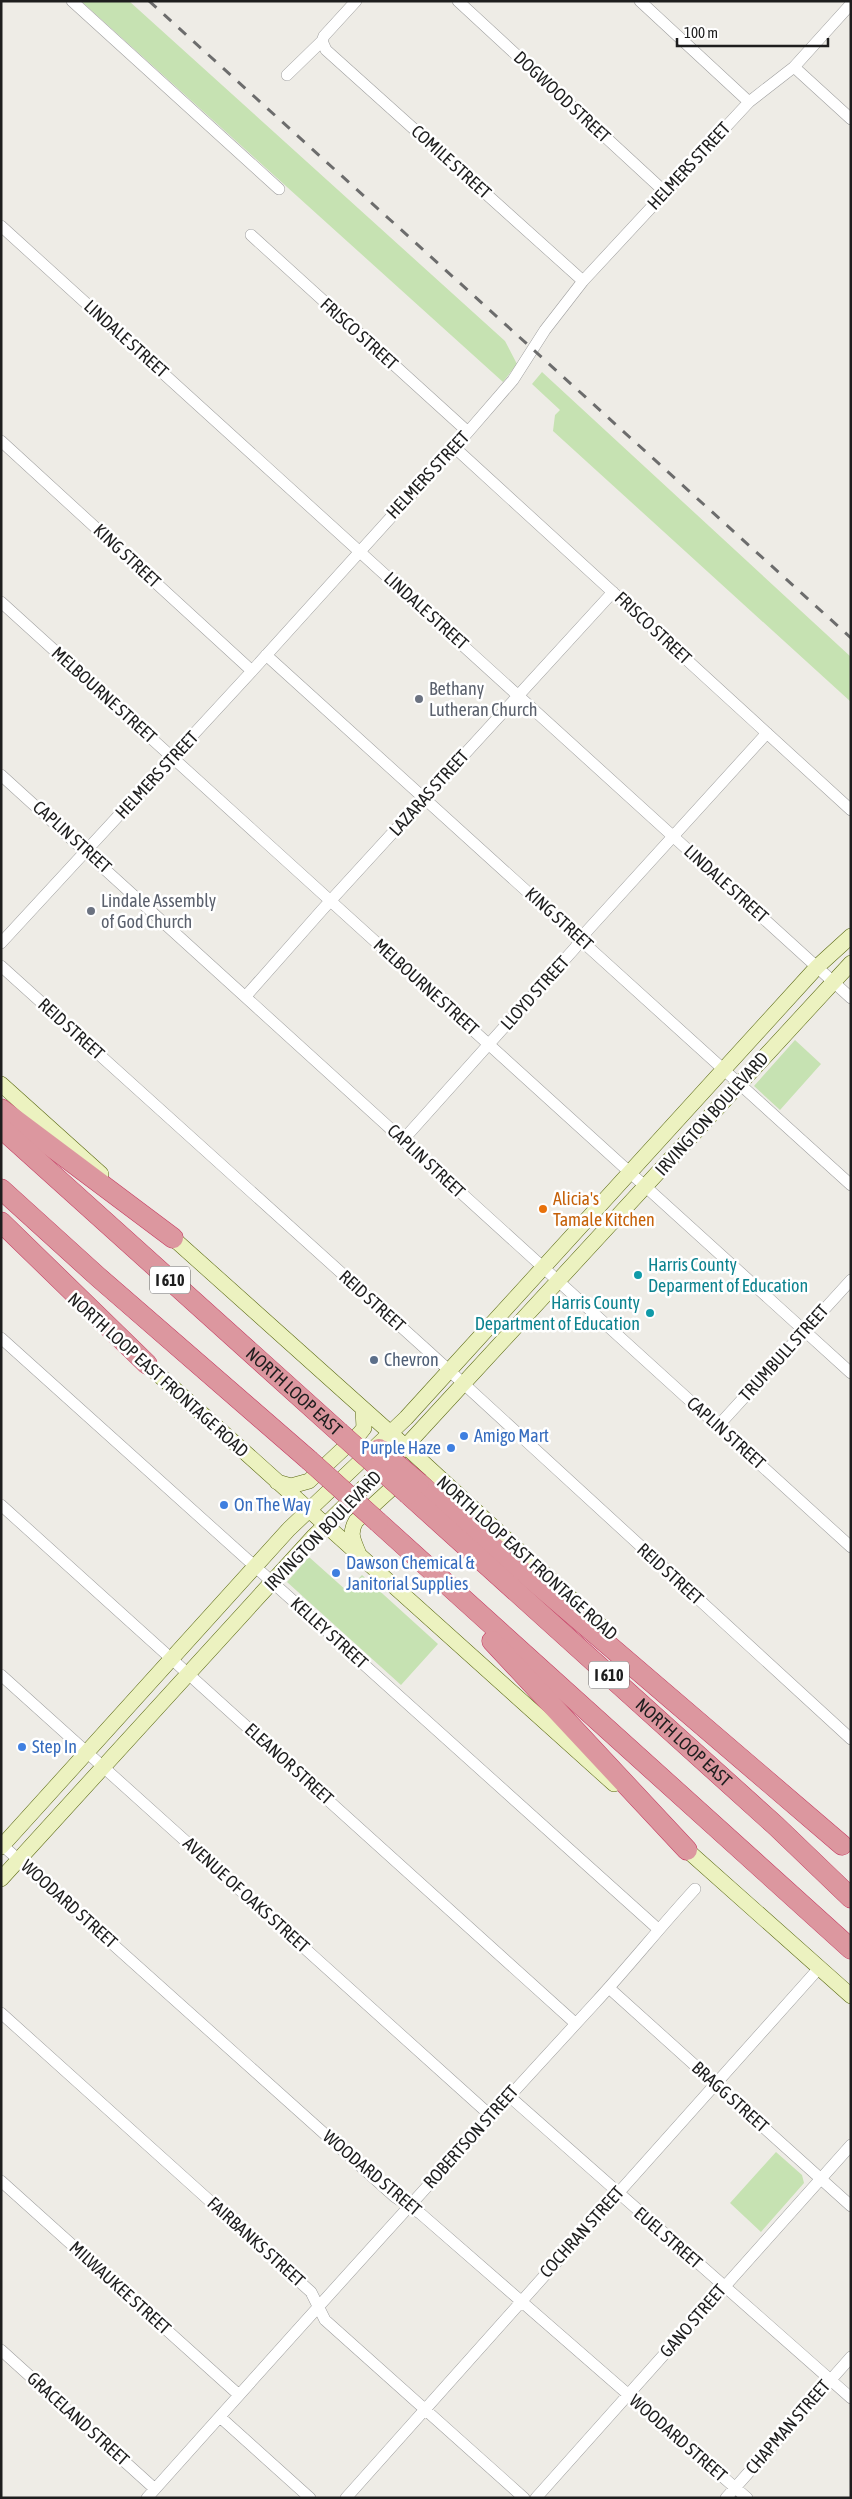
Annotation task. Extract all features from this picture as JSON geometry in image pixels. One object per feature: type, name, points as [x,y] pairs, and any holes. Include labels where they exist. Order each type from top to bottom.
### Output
[{"type":"highway","points":[[1,1109],[173,1238]]},
{"type":"highway","name":"NORTH LOOP EAST","points":[[1,1128],[309,1406],[351,1421],[414,1489],[851,1898]]},
{"type":"highway","name":"I 610","points":[[1,1189],[97,1276],[399,1540],[851,1949]]},
{"type":"highway","points":[[1,1222],[147,1364]]},
{"type":"highway","points":[[414,1489],[846,1849]]},
{"type":"highway","points":[[399,1540],[687,1850]]},
{"type":"highway","points":[[776,1826],[851,1883]]},
{"type":"highway","points":[[826,1926],[851,1959]]},
{"type":"main road","name":"IRVINGTON BOULEVARD","points":[[2,1845],[256,1567],[309,1511],[390,1433],[449,1371],[544,1269],[817,967],[851,936]]},
{"type":"main road","name":"IRVINGTON BOULEVARD","points":[[1,1879],[272,1582],[326,1525],[406,1447],[646,1188],[832,981],[851,963]]},
{"type":"main road","name":"NORTH LOOP EAST FRONTAGE ROAD","points":[[1,1084],[173,1238],[351,1421],[390,1433],[846,1849]]},
{"type":"main road","name":"NORTH LOOP EAST FRONTAGE ROAD","points":[[1,1234],[851,1996]]},
{"type":"main road","points":[[278,1482],[291,1486],[309,1481],[364,1428],[351,1421]]},
{"type":"main road","points":[[360,1556],[352,1538],[351,1530],[356,1521],[406,1475],[413,1472],[424,1472],[441,1480]]},
{"type":"street","points":[[72,1],[279,189]]},
{"type":"street","points":[[287,76],[322,41],[324,36],[356,1]]},
{"type":"street","name":"DOGWOOD STREET","points":[[458,1],[666,192]]},
{"type":"street","points":[[640,1],[749,102]]},
{"type":"street","name":"HELMERS STREET","points":[[1,943],[252,671],[359,550],[468,432],[513,380],[545,330],[583,280],[749,102],[794,67],[851,4]]},
{"type":"street","name":"COMILE STREET","points":[[322,41],[326,50],[583,280]]},
{"type":"street","points":[[794,67],[851,119]]},
{"type":"street","name":"LINDALE STREET","points":[[1,226],[851,998]]},
{"type":"street","name":"FRISCO STREET","points":[[252,235],[468,432]]},
{"type":"street","name":"KING STREET","points":[[1,441],[252,671]]},
{"type":"street","name":"FRISCO STREET","points":[[454,447],[851,810]]},
{"type":"street","name":"LAZARAS STREET","points":[[246,996],[518,694],[613,592]]},
{"type":"street","name":"MELBOURNE STREET","points":[[1,602],[490,1044],[851,1374]]},
{"type":"street","name":"KING STREET","points":[[266,655],[851,1185]]},
{"type":"street","name":"LLOYD STREET","points":[[403,1140],[767,733]]},
{"type":"street","name":"CAPLIN STREET","points":[[1,775],[87,851],[851,1547]]},
{"type":"street","name":"REID STREET","points":[[1,966],[449,1371],[851,1739]]},
{"type":"street","name":"TRUMBULL STREET","points":[[718,1426],[851,1280]]},
{"type":"street","name":"KELLEY STREET","points":[[1,1338],[658,1929]]},
{"type":"street","name":"ELEANOR STREET","points":[[1,1505],[575,2023]]},
{"type":"street","name":"AVENUE OF OAKS STREET","points":[[1,1675],[491,2116]]},
{"type":"street","name":"WOODARD STREET","points":[[2,1845],[395,2197],[421,2214],[747,2498]]},
{"type":"street","name":"ROBERTSON STREET","points":[[151,2493],[317,2307],[609,1988],[658,1929],[695,1889]]},
{"type":"street","name":"COCHRAN STREET","points":[[346,2498],[520,2300],[820,1967]]},
{"type":"street","name":"BRAGG STREET","points":[[609,1988],[851,2206]]},
{"type":"street","name":"FAIRBANKS STREET","points":[[1,2012],[311,2292],[325,2320],[524,2498]]},
{"type":"street","name":"EUEL STREET","points":[[509,2096],[851,2398]]},
{"type":"street","name":"GANO STREET","points":[[536,2498],[851,2145]]},
{"type":"street","name":"MILWAUKEE STREET","points":[[1,2181],[239,2395]]},
{"type":"street","name":"GRACELAND STREET","points":[[1,2350],[151,2493]]},
{"type":"street","name":"CHAPMAN STREET","points":[[726,2498],[851,2357]]},
{"type":"street","points":[[220,2416],[310,2498]]},
{"type":"green space","points":[[81,1],[129,1],[505,341],[517,364],[503,382]]},
{"type":"green space","points":[[542,372],[851,657],[851,702],[553,431],[555,415],[560,410],[532,384]]},
{"type":"green space","points":[[795,1040],[821,1064],[780,1110],[754,1086]]},
{"type":"green space","points":[[309,1557],[347,1591],[362,1575],[438,1644],[401,1685],[287,1582]]},
{"type":"green space","points":[[776,2152],[802,2175],[804,2183],[761,2232],[730,2203]]},
{"type":"railway","points":[[149,1],[851,638]]},
{"type":"place","name":"Bethany Lutheran Church","points":[[419,699]]},
{"type":"place","name":"Lindale Assembly of God Church","points":[[91,911]]},
{"type":"place","name":"Alicia's Tamale Kitchen","points":[[543,1209]]},
{"type":"place","name":"Harris County Deparment of Education","points":[[638,1275]]},
{"type":"place","name":"Harris County Department of Education","points":[[650,1313]]},
{"type":"place","name":"Chevron","points":[[374,1360]]},
{"type":"place","name":"Amigo Mart","points":[[464,1436]]},
{"type":"place","name":"Purple Haze","points":[[451,1448]]},
{"type":"place","name":"On The Way","points":[[224,1505]]},
{"type":"place","name":"Dawson Chemical & Janitorial Supplies","points":[[336,1573]]},
{"type":"place","name":"Step In","points":[[22,1747]]}]
